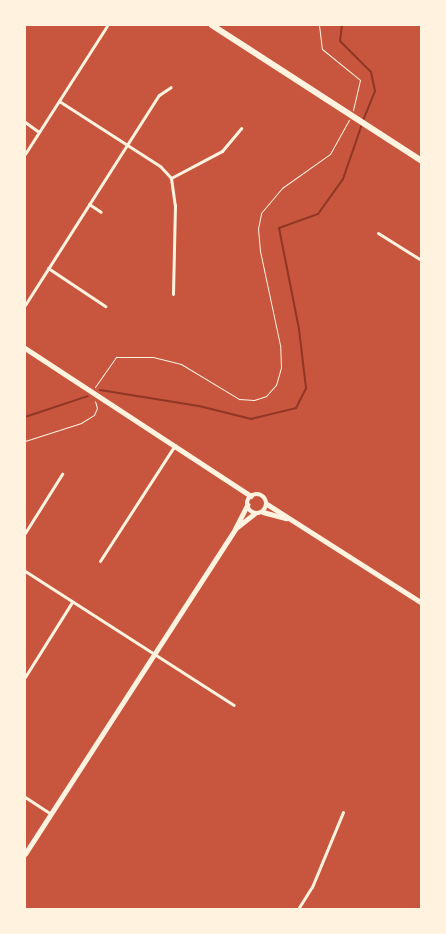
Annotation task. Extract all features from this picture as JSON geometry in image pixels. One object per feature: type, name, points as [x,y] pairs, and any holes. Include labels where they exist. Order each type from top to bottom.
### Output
[{"type":"highway","points":[[212,25],[421,160]]},
{"type":"street","points":[[25,154],[107,26]]},
{"type":"street","points":[[25,305],[159,95],[171,87]]},
{"type":"street","points":[[59,101],[128,144],[160,166],[171,178],[175,205],[173,294]]},
{"type":"street","points":[[25,122],[39,132]]},
{"type":"street","points":[[171,178],[222,152],[241,128]]},
{"type":"street","points":[[89,204],[101,212]]},
{"type":"street","points":[[378,233],[421,260]]},
{"type":"street","points":[[48,268],[106,306]]},
{"type":"street","points":[[25,348],[176,445],[251,496],[262,496],[267,504],[421,602]]},
{"type":"street","points":[[100,562],[176,445]]},
{"type":"street","points":[[25,533],[62,474]]},
{"type":"street","points":[[25,854],[235,529],[251,496]]},
{"type":"street","points":[[263,512],[267,504]]},
{"type":"street","points":[[247,506],[254,514]]},
{"type":"street","points":[[235,529],[254,514],[263,512],[292,519]]},
{"type":"street","points":[[25,572],[234,705]]},
{"type":"street","points":[[25,677],[72,602]]},
{"type":"street","points":[[25,797],[51,814]]},
{"type":"street","points":[[298,909],[312,887],[343,812]]},
{"type":"path","points":[[95,387],[116,357],[153,357],[181,364],[239,399],[254,400],[266,396],[276,385],[281,368],[280,345],[260,251],[261,213],[282,188],[330,154],[343,133],[359,89],[360,80],[354,73],[322,49],[319,25]]},
{"type":"path","points":[[25,441],[81,423],[94,415],[97,408],[94,400]]},
{"type":"waterway","points":[[342,25],[340,41],[371,72],[375,91],[363,120]]},
{"type":"waterway","points":[[100,390],[199,406],[251,419],[296,408],[306,388],[299,329],[279,228],[318,214],[343,179],[362,124]]},
{"type":"waterway","points":[[25,417],[88,396]]}]
